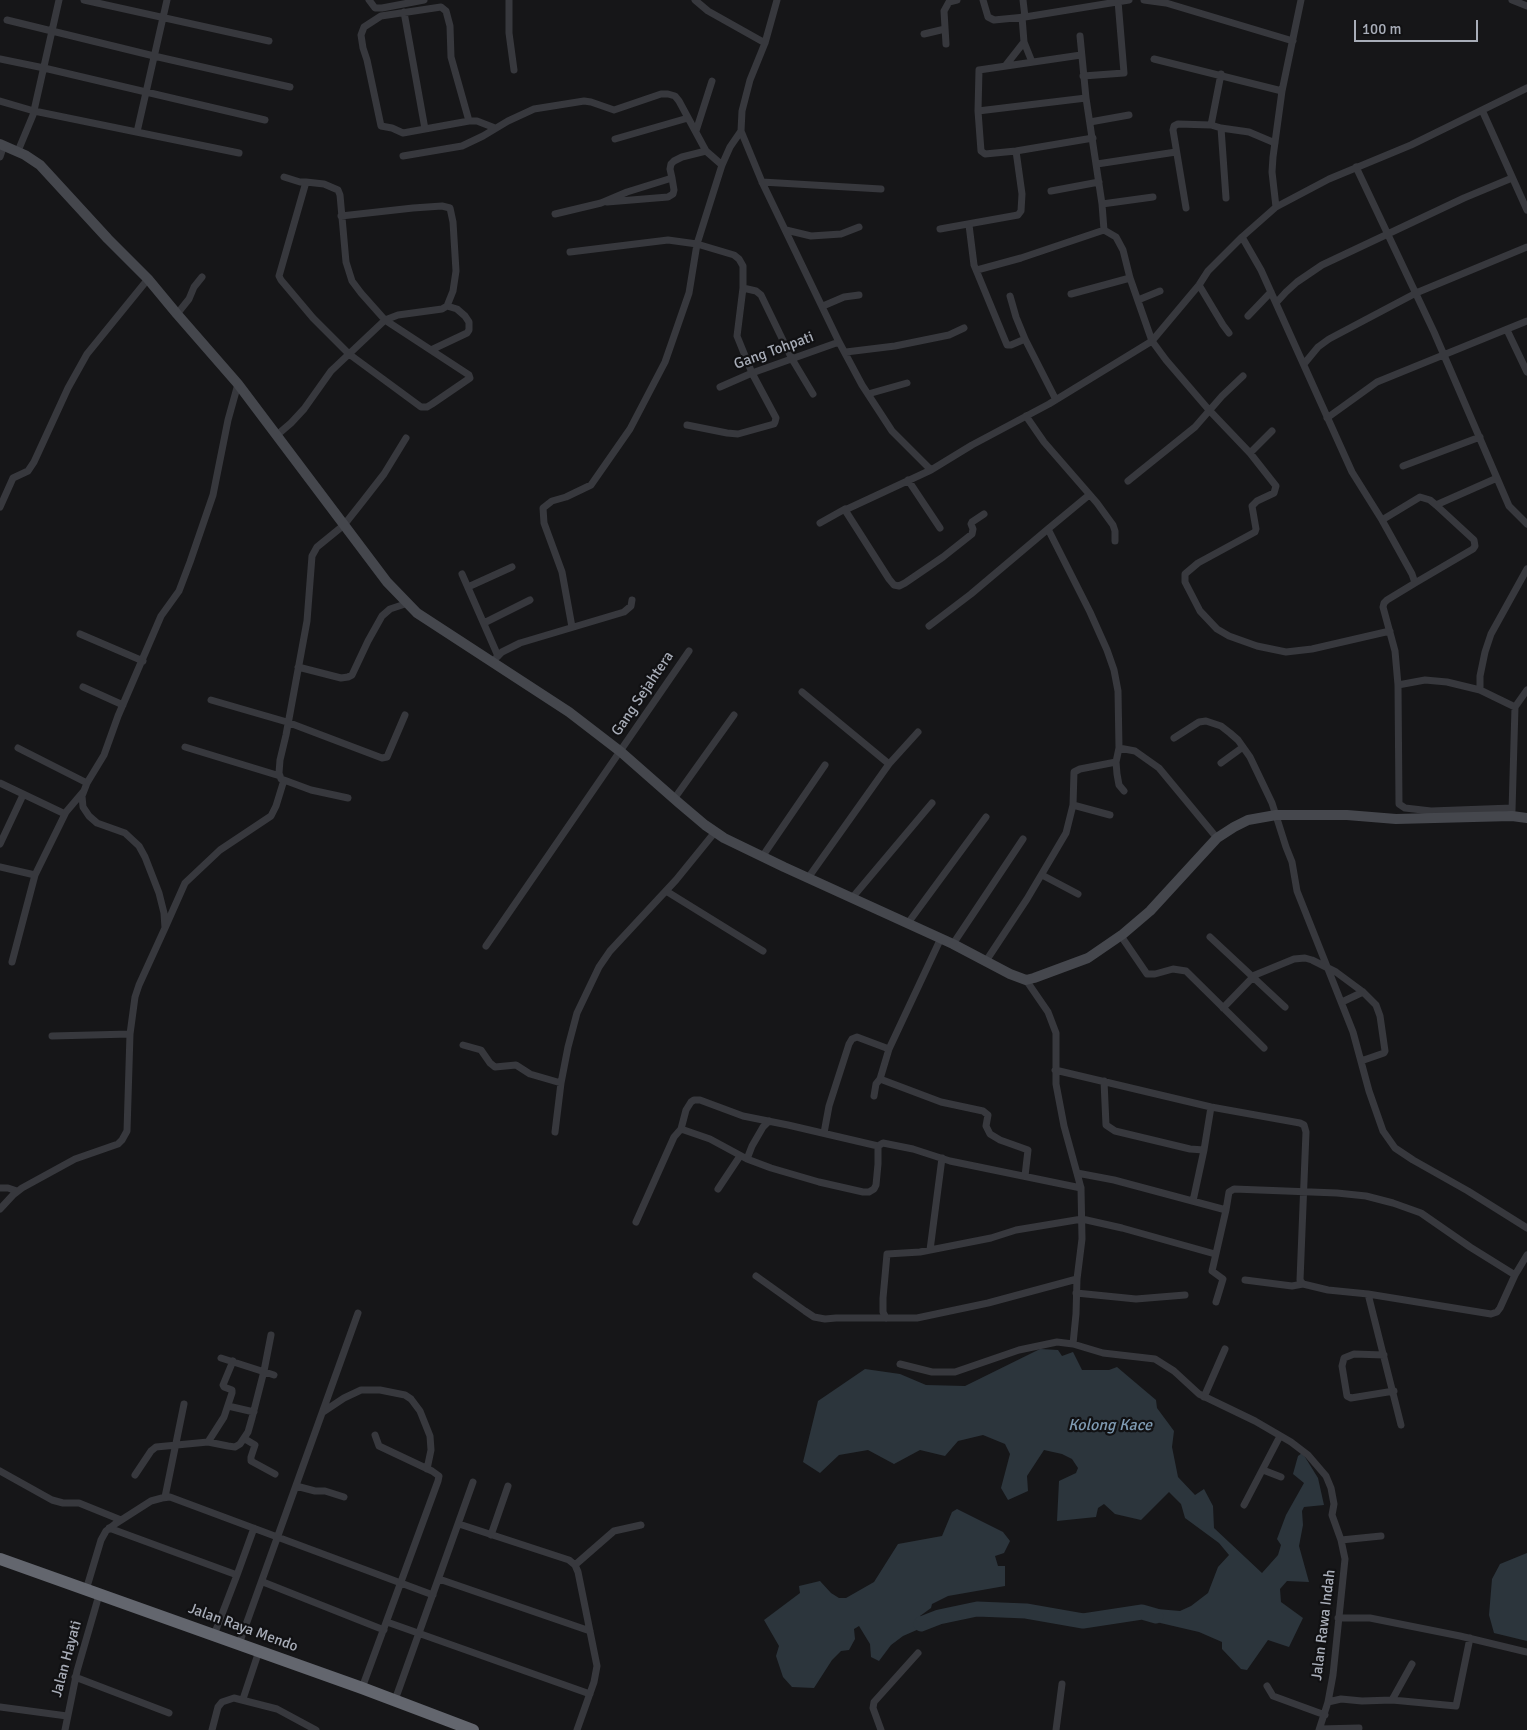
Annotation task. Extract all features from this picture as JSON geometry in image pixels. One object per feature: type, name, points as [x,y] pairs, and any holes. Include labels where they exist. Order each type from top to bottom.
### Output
[{"type":"highway","name":"Jalan Raya Mendo","points":[[0,1559],[362,1688],[473,1730]]},
{"type":"street","points":[[18,151],[34,110],[60,0]]},
{"type":"street","points":[[84,0],[269,41]]},
{"type":"street","points":[[137,132],[167,0]]},
{"type":"street","points":[[369,0],[375,8],[382,8],[424,0]]},
{"type":"street","points":[[508,0],[509,33],[514,70]]},
{"type":"street","points":[[695,0],[708,11],[765,43]]},
{"type":"street","points":[[777,0],[765,43],[750,80],[742,111],[741,131],[762,182],[839,342],[868,394],[892,431],[931,470]]},
{"type":"street","points":[[946,44],[945,6],[949,2],[957,0]]},
{"type":"street","points":[[983,0],[990,19],[1023,17],[1128,0]]},
{"type":"street","points":[[1023,0],[1024,42],[1032,62]]},
{"type":"street","points":[[1144,0],[1166,3],[1293,41]]},
{"type":"street","points":[[1276,207],[1272,172],[1275,143],[1282,91],[1301,0]]},
{"type":"street","points":[[1512,0],[1527,6]]},
{"type":"street","points":[[1083,76],[1124,73],[1118,1]]},
{"type":"street","points":[[469,121],[451,57],[450,26],[446,11],[441,7],[381,16],[364,27],[361,36],[363,48],[381,126],[403,133],[477,121],[495,128]]},
{"type":"street","points":[[404,12],[425,129]]},
{"type":"street","points":[[7,20],[290,87]]},
{"type":"street","points":[[924,34],[945,30]]},
{"type":"street","points":[[1080,36],[1083,76],[1097,164],[1104,230]]},
{"type":"street","points":[[1006,65],[1024,42]]},
{"type":"street","points":[[1081,55],[979,70],[978,111],[981,151],[985,154],[1016,151],[1093,138]]},
{"type":"street","points":[[0,59],[265,120]]},
{"type":"street","points":[[1154,59],[1221,74],[1282,91]]},
{"type":"street","points":[[1211,124],[1221,74]]},
{"type":"street","points":[[696,131],[712,81]]},
{"type":"street","points":[[820,523],[845,509],[931,470],[972,445],[1056,400],[1152,341],[1199,286],[1208,272],[1242,237],[1276,207],[1329,179],[1411,145],[1527,88]]},
{"type":"street","points":[[403,156],[462,146],[534,109],[584,101],[614,110],[660,94],[675,96],[706,151],[722,165]]},
{"type":"street","points":[[978,111],[1086,98]]},
{"type":"street","points":[[0,101],[34,110],[239,153]]},
{"type":"street","points":[[1482,110],[1527,210]]},
{"type":"street","points":[[1090,122],[1129,115]]},
{"type":"street","points":[[615,139],[688,118]]},
{"type":"street","points":[[1186,208],[1176,152],[1174,126],[1178,124],[1211,124],[1222,128],[1249,132],[1275,143]]},
{"type":"street","points":[[1222,128],[1226,198]]},
{"type":"street","points":[[572,627],[562,572],[544,523],[543,508],[552,501],[566,498],[591,485],[630,429],[665,362],[688,293],[697,244],[722,165],[730,147],[741,131]]},
{"type":"street","points":[[0,157],[2,144],[18,151],[40,165],[108,240],[148,279],[238,384],[387,582],[417,613],[495,659],[569,712],[621,752],[715,832],[762,857],[942,938],[1010,974],[1026,980],[1088,958],[1121,936],[1150,911],[1217,838],[1248,820],[1276,815],[1347,815],[1396,819],[1512,812]]},
{"type":"street","points":[[555,214],[601,203],[673,194],[671,164],[682,157],[706,151]]},
{"type":"street","points":[[940,229],[1018,215],[1021,211],[1022,194],[1016,151]]},
{"type":"street","points":[[1097,164],[1176,152]]},
{"type":"street","points":[[1356,168],[1444,354],[1509,506],[1527,524]]},
{"type":"street","points":[[284,177],[324,184],[338,190],[346,262],[352,281],[360,293],[385,320],[469,375],[470,378],[443,398],[427,407],[421,407],[349,354],[313,318],[279,276],[306,182]]},
{"type":"street","points":[[601,203],[627,192],[672,178]]},
{"type":"street","points":[[1276,303],[1309,272],[1388,233],[1512,178]]},
{"type":"street","points":[[762,182],[881,189]]},
{"type":"street","points":[[1052,191],[1098,182]]},
{"type":"street","points":[[1102,204],[1153,198]]},
{"type":"street","points":[[341,216],[414,208],[442,206],[450,208],[453,222],[456,271],[453,291],[447,306]]},
{"type":"street","points":[[969,225],[974,265],[1007,345],[1025,339]]},
{"type":"street","points":[[786,230],[811,236],[841,234],[859,227]]},
{"type":"street","points":[[977,270],[1021,258],[1104,230],[1112,234],[1119,241],[1123,250],[1130,278],[1152,341],[1209,410],[1250,453],[1275,483],[1276,490],[1252,506],[1255,532],[1198,563],[1185,574],[1185,582],[1200,611],[1217,629],[1229,636],[1257,646],[1286,652],[1312,650],[1390,631]]},
{"type":"street","points":[[1242,237],[1261,270],[1294,347],[1304,364],[1352,472],[1382,520],[1412,574],[1415,583]]},
{"type":"street","points":[[570,252],[659,241],[697,244],[734,255],[739,260],[743,266],[743,288],[737,336],[752,374],[776,418],[774,424],[738,434],[687,425]]},
{"type":"street","points":[[1304,364],[1318,347],[1329,339],[1416,293],[1527,247]]},
{"type":"street","points":[[177,314],[189,300],[194,287],[202,277]]},
{"type":"street","points":[[1071,294],[1130,278]]},
{"type":"street","points":[[0,507],[13,478],[28,471],[34,462],[68,388],[87,354],[148,279]]},
{"type":"street","points":[[1199,286],[1229,333]]},
{"type":"street","points":[[743,288],[756,291],[760,295],[792,358],[813,394]]},
{"type":"street","points":[[1138,300],[1160,291]]},
{"type":"street","points":[[1248,316],[1270,292]]},
{"type":"street","points":[[823,306],[844,297],[859,295]]},
{"type":"street","points":[[1010,296],[1025,339],[1056,400]]},
{"type":"street","points":[[277,435],[304,409],[331,371],[385,320],[398,315],[429,311],[447,306],[457,309],[469,322],[470,330],[431,350]]},
{"type":"street","points":[[1327,418],[1377,382],[1527,321]]},
{"type":"street","points":[[846,352],[894,346],[949,335],[964,328]]},
{"type":"street","points":[[1507,330],[1527,372]]},
{"type":"street","name":"Gang Tohpati","points":[[720,387],[792,358],[839,342]]},
{"type":"street","points":[[1128,481],[1195,427],[1243,376]]},
{"type":"street","points":[[868,394],[907,383]]},
{"type":"street","points":[[165,928],[164,913],[159,893],[139,846],[125,833],[97,822],[89,816],[82,802],[87,783],[104,756],[123,704],[161,616],[179,591],[202,531],[213,495],[228,420],[238,384]]},
{"type":"street","points":[[1026,416],[1044,442],[1113,524],[1115,541]]},
{"type":"street","points":[[1250,453],[1272,431]]},
{"type":"street","points":[[1403,466],[1480,436]]},
{"type":"street","points":[[0,1209],[17,1191],[75,1159],[122,1140],[128,1124],[130,1034],[135,997],[165,928],[186,883],[220,850],[271,816],[276,806],[282,778],[280,760],[307,621],[312,556],[317,548],[344,525],[379,480],[406,438]]},
{"type":"street","points":[[1436,505],[1498,478]]},
{"type":"street","points":[[908,480],[940,528]]},
{"type":"street","points":[[929,626],[971,594],[1089,494]]},
{"type":"street","points":[[1382,520],[1420,497],[1430,500],[1436,505],[1474,540],[1475,546],[1384,603],[1383,607],[1396,651],[1398,685],[1398,804],[1405,808],[1431,811],[1512,812],[1527,818]]},
{"type":"street","points":[[845,509],[889,579],[894,585],[899,586],[943,557],[972,534],[974,530],[972,522],[984,514]]},
{"type":"street","points":[[1048,529],[1108,650],[1114,670],[1118,691],[1119,748],[1116,762],[1120,785],[1124,791]]},
{"type":"street","points":[[468,587],[512,567]]},
{"type":"street","points":[[1480,690],[1482,668],[1491,634],[1527,569]]},
{"type":"street","points":[[462,574],[484,623],[495,659]]},
{"type":"street","points":[[484,623],[530,600]]},
{"type":"street","points":[[495,659],[502,652],[520,643],[624,612],[631,606],[632,600]]},
{"type":"street","points":[[298,667],[341,678],[352,675],[382,616],[390,609],[408,603]]},
{"type":"street","points":[[80,634],[143,661]]},
{"type":"street","name":"Gang Sejahtera","points":[[486,946],[689,651]]},
{"type":"street","points":[[1398,685],[1425,680],[1447,682],[1480,690],[1515,707]]},
{"type":"street","points":[[83,687],[123,704]]},
{"type":"street","points":[[1512,812],[1515,707],[1527,690]]},
{"type":"street","points":[[802,692],[890,764]]},
{"type":"street","points":[[211,700],[288,722],[377,757],[385,758],[405,715]]},
{"type":"street","points":[[674,799],[734,715]]},
{"type":"street","points":[[1174,738],[1199,722],[1206,721],[1221,726],[1238,740],[1250,757],[1276,815],[1292,862],[1297,891],[1353,1032],[1369,1091],[1383,1131],[1395,1148],[1527,1228]]},
{"type":"street","points":[[808,878],[890,764],[918,732]]},
{"type":"street","points":[[185,747],[282,778],[311,790],[348,798]]},
{"type":"street","points":[[1220,763],[1243,747]]},
{"type":"street","points":[[18,748],[87,783]]},
{"type":"street","points":[[1119,748],[1135,751],[1159,768],[1217,838]]},
{"type":"street","points":[[986,961],[1042,875],[1066,833],[1073,805],[1074,772],[1080,769],[1116,762]]},
{"type":"street","points":[[762,857],[825,765]]},
{"type":"street","points":[[0,783],[65,814]]},
{"type":"street","points":[[12,962],[35,875],[65,814],[84,792]]},
{"type":"street","points":[[0,844],[2,832],[23,795]]},
{"type":"street","points":[[852,898],[932,803]]},
{"type":"street","points":[[1073,805],[1110,815]]},
{"type":"street","points":[[908,923],[986,817]]},
{"type":"street","points":[[555,1132],[561,1083],[577,1013],[600,967],[610,951],[666,891],[715,832]]},
{"type":"street","points":[[953,944],[1023,839]]},
{"type":"street","points":[[0,866],[35,875]]},
{"type":"street","points":[[1042,875],[1078,894]]},
{"type":"street","points":[[666,891],[762,951]]},
{"type":"street","points":[[1121,936],[1147,974],[1155,974],[1173,969],[1186,970],[1264,1048]]},
{"type":"street","points":[[874,1096],[876,1084],[880,1079],[889,1049],[942,938]]},
{"type":"street","points":[[1210,938],[1285,1007]]},
{"type":"street","points":[[1223,1008],[1253,978],[1277,965],[1294,959],[1305,958],[1312,960],[1336,972],[1363,992],[1376,1005],[1380,1016],[1385,1051],[1361,1061]]},
{"type":"street","points":[[1026,980],[1048,1012],[1056,1033],[1056,1084],[1064,1126],[1081,1188],[1082,1239],[1077,1279],[1073,1344]]},
{"type":"street","points":[[1342,1002],[1363,992]]},
{"type":"street","points":[[52,1036],[130,1034]]},
{"type":"street","points":[[824,1133],[829,1106],[843,1059],[852,1039],[857,1037],[889,1049]]},
{"type":"street","points":[[463,1045],[482,1050],[490,1063],[495,1067],[516,1065],[530,1074],[561,1083]]},
{"type":"street","points":[[1055,1070],[1211,1107],[1300,1123],[1304,1126],[1306,1132],[1300,1280],[1303,1284]]},
{"type":"street","points":[[880,1079],[941,1102],[986,1112],[988,1115],[986,1126],[990,1134],[1000,1140],[1028,1150],[1025,1176]]},
{"type":"street","points":[[1104,1081],[1105,1118],[1106,1125],[1110,1128],[1190,1149],[1204,1150]]},
{"type":"street","points":[[636,1222],[674,1137],[681,1129],[686,1110],[694,1100],[700,1100],[743,1116],[878,1146]]},
{"type":"street","points":[[1193,1201],[1211,1107]]},
{"type":"street","points":[[718,1189],[752,1146],[763,1127],[770,1121]]},
{"type":"street","points":[[681,1129],[710,1139],[744,1157],[771,1168],[819,1182],[869,1192],[876,1185],[878,1146],[882,1142],[913,1149],[950,1161],[1081,1188]]},
{"type":"street","points":[[930,1250],[942,1158]]},
{"type":"street","points":[[1077,1173],[1114,1180],[1226,1210]]},
{"type":"street","points":[[0,1188],[17,1191]]},
{"type":"street","points":[[1216,1302],[1222,1279],[1212,1272],[1229,1192],[1234,1189],[1304,1191],[1366,1196],[1392,1203],[1421,1213],[1515,1275]]},
{"type":"street","points":[[886,1318],[883,1312],[883,1298],[887,1254],[930,1250],[991,1238],[1016,1230],[1082,1219],[1215,1254]]},
{"type":"street","points":[[1245,1280],[1292,1286],[1303,1284],[1328,1290],[1368,1294],[1491,1314],[1497,1312],[1527,1255]]},
{"type":"street","points":[[756,1276],[814,1317],[825,1319],[917,1318],[988,1303],[1077,1279]]},
{"type":"street","points":[[1076,1293],[1136,1299],[1185,1295]]},
{"type":"street","points":[[1368,1294],[1394,1391],[1401,1425]]},
{"type":"street","points":[[240,1644],[358,1313]]},
{"type":"street","points":[[135,1475],[151,1451],[156,1447],[208,1442],[235,1447],[240,1444],[244,1439],[254,1412],[271,1335]]},
{"type":"street","points":[[900,1364],[932,1372],[955,1372],[1019,1350],[1050,1343],[1073,1344],[1103,1353],[1155,1360],[1174,1371],[1199,1394],[1255,1421],[1280,1436],[1244,1506]]},
{"type":"street","points":[[1204,1396],[1225,1349]]},
{"type":"street","points":[[1384,1354],[1354,1354],[1344,1358],[1342,1366],[1347,1396],[1351,1398],[1394,1391]]},
{"type":"street","points":[[221,1358],[274,1375]]},
{"type":"street","points":[[208,1442],[220,1424],[228,1406],[232,1391],[223,1385],[233,1361]]},
{"type":"street","points":[[323,1412],[344,1398],[361,1390],[380,1390],[405,1395],[411,1399],[420,1411],[430,1436],[431,1450],[428,1469]]},
{"type":"street","points":[[166,1498],[184,1404]]},
{"type":"street","points":[[228,1406],[254,1412]]},
{"type":"street","points":[[362,1688],[439,1476],[379,1446],[375,1436]]},
{"type":"street","name":"Jalan Rawa Indah","points":[[1280,1436],[1299,1448],[1326,1476],[1331,1488],[1334,1504],[1332,1515],[1341,1540],[1345,1559],[1336,1655],[1328,1702],[1320,1730]]},
{"type":"street","points":[[244,1439],[255,1445],[251,1461],[275,1474]]},
{"type":"street","points":[[0,1470],[52,1500],[63,1503],[79,1503],[121,1520]]},
{"type":"street","points":[[1263,1470],[1281,1478]]},
{"type":"street","points":[[395,1700],[473,1482]]},
{"type":"street","points":[[296,1486],[315,1491],[325,1491],[344,1497]]},
{"type":"street","points":[[491,1535],[508,1486]]},
{"type":"street","points":[[86,1590],[101,1540],[109,1528],[150,1501],[166,1498],[177,1499],[433,1595]]},
{"type":"street","points":[[459,1524],[569,1560],[575,1565],[597,1666],[594,1682],[577,1730]]},
{"type":"street","points":[[575,1565],[614,1531],[641,1525]]},
{"type":"street","points":[[109,1528],[237,1575]]},
{"type":"street","points":[[214,1635],[254,1528]]},
{"type":"street","points":[[1341,1540],[1381,1536]]},
{"type":"street","points":[[439,1579],[590,1631]]},
{"type":"street","points":[[262,1582],[384,1630]]},
{"type":"street","name":"Jalan Hayati","points":[[65,1730],[75,1677],[99,1594]]},
{"type":"street","points":[[1338,1618],[1370,1618],[1470,1638],[1527,1652]]},
{"type":"street","points":[[387,1622],[590,1694]]},
{"type":"street","points":[[1328,1702],[1341,1699],[1362,1701],[1392,1700],[1456,1706],[1470,1638]]},
{"type":"street","points":[[243,1699],[258,1651]]},
{"type":"street","points":[[880,1730],[873,1708],[874,1702],[918,1654]]},
{"type":"street","points":[[1392,1700],[1412,1664]]},
{"type":"street","points":[[75,1677],[169,1713]]},
{"type":"street","points":[[1056,1730],[1062,1684]]},
{"type":"street","points":[[1267,1686],[1273,1696],[1325,1715]]},
{"type":"street","points":[[212,1730],[218,1706],[222,1702],[234,1698],[277,1708],[316,1730]]},
{"type":"street","points":[[0,1706],[67,1716]]},
{"type":"street","points":[[1320,1730],[1359,1728]]},
{"type":"water","name":"Kolong Kace","points":[[1040,1349],[1058,1350],[1062,1356],[1073,1352],[1082,1370],[1109,1370],[1117,1367],[1156,1400],[1157,1408],[1174,1431],[1172,1447],[1178,1477],[1195,1495],[1204,1489],[1213,1506],[1214,1528],[1262,1573],[1278,1555],[1281,1545],[1277,1539],[1286,1515],[1304,1483],[1293,1474],[1298,1456],[1302,1453],[1318,1478],[1324,1505],[1304,1507],[1302,1511],[1303,1525],[1299,1546],[1309,1582],[1287,1581],[1280,1589],[1281,1602],[1303,1618],[1289,1647],[1268,1640],[1247,1670],[1241,1669],[1222,1649],[1222,1642],[1199,1632],[1139,1618],[1134,1607],[1180,1611],[1191,1606],[1208,1593],[1218,1567],[1229,1555],[1219,1543],[1185,1518],[1181,1504],[1169,1492],[1141,1520],[1115,1514],[1104,1504],[1098,1508],[1096,1517],[1057,1521],[1059,1481],[1076,1473],[1078,1468],[1072,1459],[1062,1454],[1044,1450],[1027,1476],[1028,1491],[1008,1500],[1001,1488],[1010,1454],[1005,1444],[983,1435],[958,1441],[945,1456],[920,1450],[894,1464],[868,1450],[839,1455],[820,1473],[803,1462],[818,1401],[865,1369],[900,1374],[926,1385],[965,1386]]},
{"type":"water","points":[[957,1509],[1003,1532],[1010,1541],[1004,1553],[995,1556],[998,1566],[1005,1566],[1005,1586],[948,1596],[932,1604],[931,1608],[920,1616],[923,1619],[934,1612],[942,1619],[903,1636],[891,1645],[879,1661],[871,1657],[870,1644],[859,1626],[854,1629],[855,1639],[849,1650],[841,1651],[832,1660],[814,1688],[792,1687],[783,1677],[776,1656],[779,1646],[764,1620],[800,1593],[799,1586],[820,1581],[831,1593],[839,1598],[846,1598],[874,1582],[898,1544],[942,1536],[952,1512]]},
{"type":"water","points":[[1527,1553],[1527,1641],[1494,1633],[1489,1615],[1492,1579],[1500,1564]]},
{"type":"waterway","points":[[921,1624],[939,1617],[977,1609],[1026,1611],[1083,1621],[1142,1612],[1156,1616]]}]
